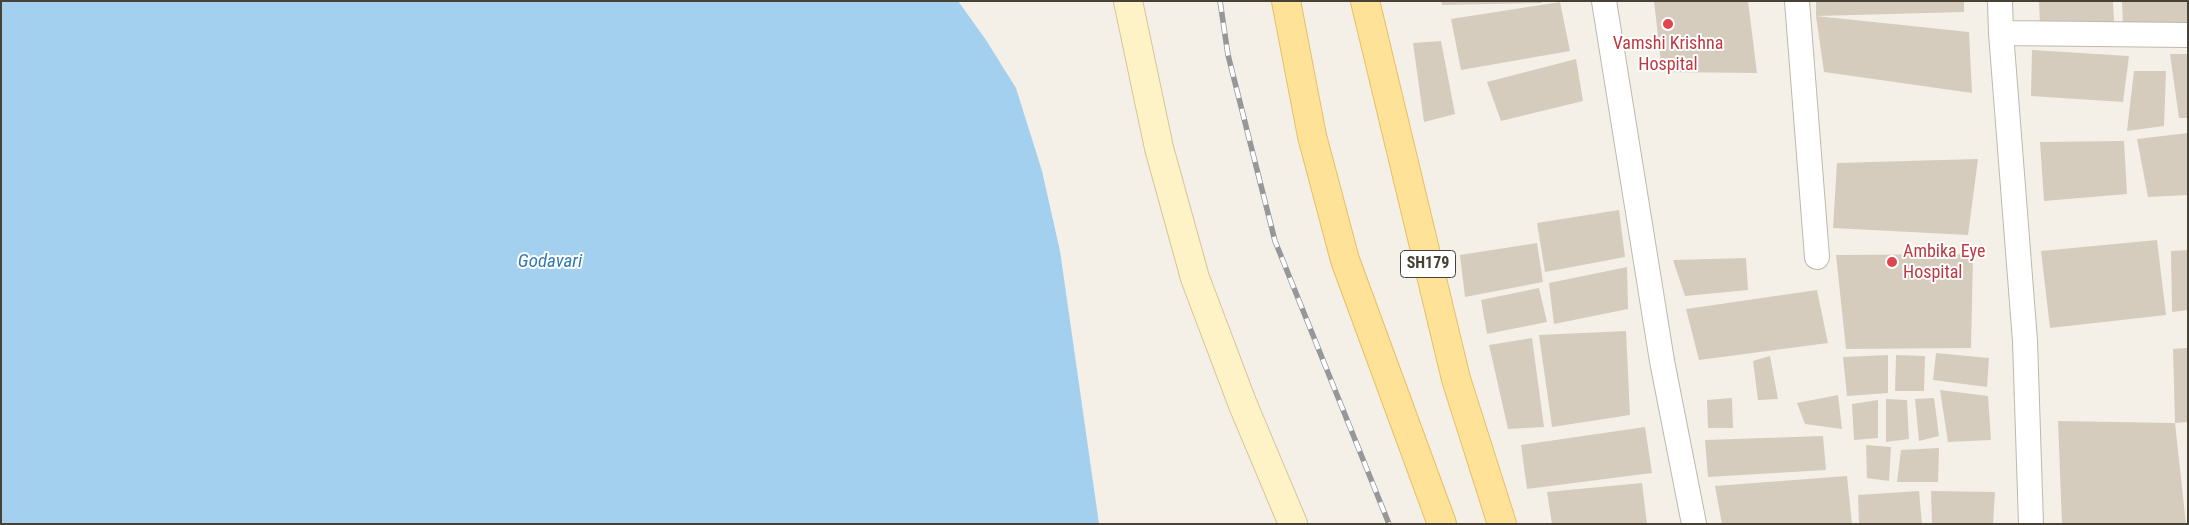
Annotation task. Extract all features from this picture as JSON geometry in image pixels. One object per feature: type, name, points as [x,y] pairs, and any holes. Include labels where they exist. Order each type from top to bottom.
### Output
[{"type":"main road","points":[[1128,1],[1158,148],[1195,278],[1292,524]]},
{"type":"main road","points":[[1286,1],[1312,136],[1345,260],[1442,524]]},
{"type":"main road","name":"SH179","points":[[1365,1],[1456,379],[1502,524]]},
{"type":"street","points":[[1604,1],[1662,361],[1694,524]]},
{"type":"street","points":[[1797,1],[1817,257]]},
{"type":"street","points":[[2000,1],[2025,341],[2031,524]]},
{"type":"street","points":[[2001,33],[2188,35]]},
{"type":"water","name":"Godavari","points":[[1,1],[958,1],[986,40],[1016,88],[1042,171],[1060,251],[1099,524],[1,524]]},
{"type":"building","points":[[1441,1],[1542,1],[1542,3],[1442,5]]},
{"type":"building","points":[[1654,1],[1748,1],[1757,73],[1662,72]]},
{"type":"building","points":[[1816,1],[1964,1],[1964,12],[1816,16]]},
{"type":"building","points":[[2039,1],[2113,1],[2114,22],[2040,24]]},
{"type":"building","points":[[2122,1],[2188,1],[2188,28],[2123,27]]},
{"type":"building","points":[[1560,2],[1570,51],[1461,70],[1451,19]]},
{"type":"building","points":[[1816,16],[1969,32],[1972,93],[1824,72]]},
{"type":"building","points":[[1441,41],[1455,114],[1424,122],[1413,43]]},
{"type":"building","points":[[2032,50],[2129,56],[2123,102],[2031,96]]},
{"type":"building","points":[[2170,54],[2188,54],[2188,118],[2179,118]]},
{"type":"building","points":[[1576,59],[1583,101],[1501,121],[1487,82]]},
{"type":"building","points":[[2134,71],[2166,71],[2164,126],[2127,131]]},
{"type":"building","points":[[2188,133],[2188,195],[2148,197],[2137,139]]},
{"type":"building","points":[[2124,141],[2127,194],[2044,201],[2040,142]]},
{"type":"building","points":[[1978,159],[1968,235],[1833,228],[1837,163]]},
{"type":"building","points":[[1619,210],[1625,257],[1545,272],[1537,223]]},
{"type":"building","points":[[2157,240],[2166,315],[2050,328],[2041,251]]},
{"type":"building","points":[[1537,243],[1543,282],[1465,297],[1460,255]]},
{"type":"building","points":[[2188,250],[2188,310],[2172,312],[2171,251]]},
{"type":"building","points":[[1973,254],[1971,348],[1846,349],[1836,255]]},
{"type":"building","points":[[1746,258],[1748,290],[1685,296],[1673,260]]},
{"type":"building","points":[[1627,267],[1628,309],[1554,324],[1549,283]]},
{"type":"building","points":[[1539,288],[1547,322],[1487,334],[1481,300]]},
{"type":"building","points":[[1817,290],[1828,343],[1699,360],[1686,309]]},
{"type":"building","points":[[1626,331],[1630,415],[1552,427],[1539,335]]},
{"type":"building","points":[[1532,338],[1544,427],[1508,429],[1489,345]]},
{"type":"building","points":[[2188,348],[2188,422],[2175,423],[2173,349]]},
{"type":"building","points":[[1936,353],[1989,358],[1987,387],[1933,380]]},
{"type":"building","points":[[1888,355],[1888,393],[1847,396],[1843,357]]},
{"type":"building","points":[[1896,355],[1925,356],[1924,391],[1895,391]]},
{"type":"building","points":[[1770,356],[1778,399],[1758,400],[1753,361]]},
{"type":"building","points":[[1940,390],[1988,396],[1991,440],[1948,442]]},
{"type":"building","points":[[1838,395],[1842,429],[1805,424],[1797,403]]},
{"type":"building","points":[[1732,398],[1733,428],[1708,428],[1707,400]]},
{"type":"building","points":[[1934,398],[1939,436],[1919,441],[1915,399]]},
{"type":"building","points":[[1886,399],[1907,400],[1909,439],[1886,442]]},
{"type":"building","points":[[1878,400],[1878,438],[1854,440],[1852,404]]},
{"type":"building","points":[[2058,421],[2175,423],[2186,524],[2062,524]]},
{"type":"building","points":[[1645,427],[1652,473],[1527,489],[1521,445]]},
{"type":"building","points":[[1823,436],[1826,470],[1708,477],[1705,440]]},
{"type":"building","points":[[1866,445],[1891,447],[1889,481],[1867,478]]},
{"type":"building","points":[[1939,448],[1938,482],[1897,482],[1901,450]]},
{"type":"building","points":[[1847,476],[1852,524],[1722,524],[1715,486]]},
{"type":"building","points":[[1642,483],[1647,524],[1552,524],[1547,492]]},
{"type":"building","points":[[1919,491],[1922,524],[1859,524],[1858,495]]},
{"type":"building","points":[[1931,491],[1995,492],[1993,524],[1932,524]]},
{"type":"railway","points":[[1220,1],[1228,55],[1275,241],[1389,524]]},
{"type":"place","name":"Vamshi Krishna Hospital","points":[[1668,24]]},
{"type":"place","name":"Ambika Eye Hospital","points":[[1892,262]]}]
